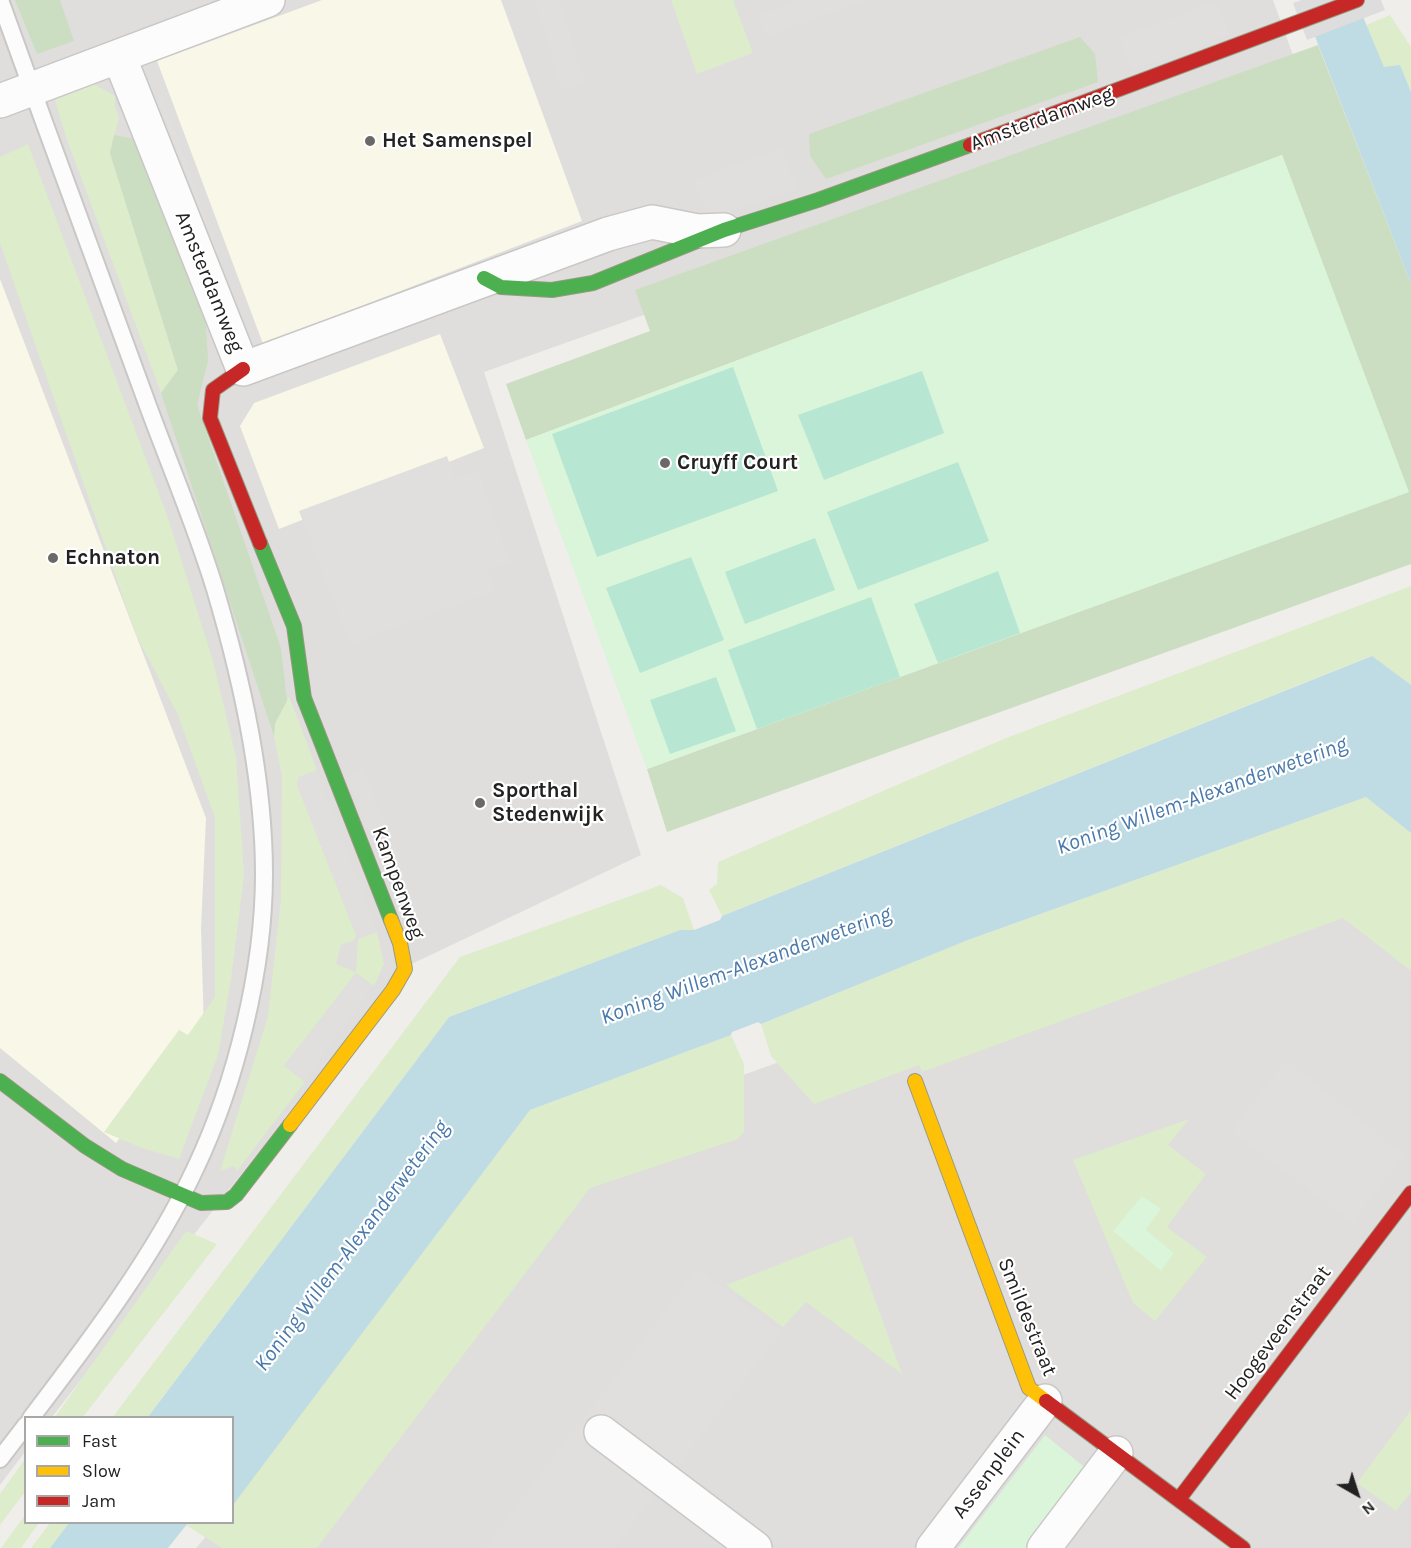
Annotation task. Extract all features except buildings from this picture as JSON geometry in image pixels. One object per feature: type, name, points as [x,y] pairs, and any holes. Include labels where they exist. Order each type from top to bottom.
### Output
[{"type":"street","points":[[0,102],[268,0]]},
{"type":"street","name":"Amsterdamweg","points":[[119,56],[243,369],[483,278],[608,234],[652,222],[697,231],[724,230],[818,200],[1064,111],[1357,0]]},
{"type":"street","name":"Kampenweg","points":[[0,1081],[85,1146],[122,1169],[201,1203],[227,1202],[236,1194],[393,990],[405,969],[400,943],[304,698],[294,626],[210,418],[213,390],[243,369]]},
{"type":"street","name":"Smildestraat","points":[[915,1081],[1029,1388],[1243,1548]]},
{"type":"street","name":"Hoogeveenstraat","points":[[1179,1499],[1411,1193]]},
{"type":"street","name":"Assenplein","points":[[933,1548],[1045,1401]]},
{"type":"street","points":[[601,1432],[754,1548]]},
{"type":"street","points":[[1044,1548],[1116,1453]]},
{"type":"lane","points":[[0,0],[214,588],[253,744],[264,873],[253,981],[239,1046],[223,1101],[196,1168],[170,1218],[83,1350],[33,1416]]},
{"type":"lane","points":[[0,1459],[24,1428]]},
{"type":"shaded area","points":[[0,0],[1273,0],[1302,80],[484,372],[641,855],[401,969],[53,1416],[24,1416],[24,1453],[0,1485]]},
{"type":"shaded area","name":"Het Samenspel","points":[[322,0],[501,0],[582,221],[263,344],[157,61]]},
{"type":"shaded area","points":[[534,0],[559,0],[585,83],[562,90]]},
{"type":"shaded area","points":[[798,0],[865,0],[766,37],[756,16]]},
{"type":"shaded area","points":[[1217,1],[1229,34],[1132,71],[1119,38]]},
{"type":"shaded area","points":[[163,98],[235,298],[227,301],[155,101]]},
{"type":"shaded area","points":[[781,148],[797,188],[709,220],[694,180]]},
{"type":"shaded area","name":"Echnaton","points":[[0,279],[206,818],[201,928],[204,1030],[116,1143],[0,1048]]},
{"type":"shaded area","points":[[440,334],[484,448],[279,529],[240,426],[254,403]]},
{"type":"shaded area","points":[[447,456],[454,477],[477,471],[510,562],[488,571],[495,591],[350,644],[299,511]]},
{"type":"shaded area","points":[[364,768],[419,913],[401,921],[347,774]]},
{"type":"shaded area","points":[[317,770],[377,932],[358,939],[297,785],[298,777]]},
{"type":"shaded area","points":[[1346,858],[1411,908],[1411,1548],[196,1548],[217,1524],[234,1524],[234,1520],[554,1143]]},
{"type":"shaded area","points":[[356,973],[374,986],[305,1082],[284,1066]]},
{"type":"shaded area","points":[[1286,1060],[1405,1155],[1352,1223],[1231,1131]]},
{"type":"shaded area","points":[[697,1268],[782,1332],[614,1548],[484,1548]]},
{"type":"green space","points":[[15,0],[60,0],[74,41],[37,54]]},
{"type":"green space","points":[[671,0],[733,0],[753,53],[697,74]]},
{"type":"green space","points":[[1390,15],[1411,47],[1411,92],[1400,66],[1384,68],[1366,25]]},
{"type":"green space","points":[[1080,37],[1095,54],[1098,82],[826,179],[810,156],[809,134]]},
{"type":"green space","points":[[1318,45],[1411,284],[1411,564],[667,832],[647,769],[1408,492],[1282,155],[526,440],[506,384],[650,331],[635,290]]},
{"type":"green space","points":[[94,84],[115,96],[115,107],[119,117],[110,153],[178,370],[161,393],[66,137],[55,100]]},
{"type":"green space","points":[[114,135],[135,139],[205,310],[208,361],[197,405],[281,648],[287,701],[275,723],[274,736],[161,393],[178,370],[110,153]]},
{"type":"green space","points":[[28,144],[167,515],[213,661],[236,757],[244,875],[231,979],[218,1055],[179,1159],[142,1148],[104,1132],[179,1030],[188,1035],[215,997],[215,818],[178,715],[136,635],[0,243],[0,157]]},
{"type":"green space","points":[[1282,155],[1409,492],[647,769],[526,440]]},
{"type":"green space","name":"Cruyff Court","points":[[733,367],[778,491],[597,557],[552,434]]},
{"type":"green space","points":[[922,371],[944,433],[824,480],[798,415]]},
{"type":"green space","points":[[958,462],[989,541],[858,590],[827,512]]},
{"type":"green space","points":[[815,538],[835,590],[745,624],[725,572]]},
{"type":"green space","points":[[691,557],[724,640],[640,673],[606,588]]},
{"type":"green space","points":[[998,571],[1020,633],[938,663],[914,604]]},
{"type":"green space","points":[[1411,586],[1411,685],[1371,656],[722,916],[709,890],[717,884],[718,862],[1006,738]]},
{"type":"green space","points":[[871,597],[900,677],[757,729],[728,650]]},
{"type":"green space","points":[[716,677],[736,731],[670,754],[650,700]]},
{"type":"green space","points":[[289,696],[317,770],[297,785],[356,935],[354,940],[341,945],[336,964],[356,972],[358,939],[377,932],[384,964],[374,986],[356,973],[284,1066],[305,1082],[237,1171],[234,1166],[220,1171],[268,1016],[281,900],[282,776],[274,736],[275,724]]},
{"type":"green space","points":[[1366,797],[1411,833],[1411,971],[1343,918],[922,1072],[919,1065],[814,1104],[771,1056],[761,1024],[968,940]]},
{"type":"green space","points":[[661,885],[683,898],[694,930],[680,930],[449,1017],[149,1416],[114,1416],[460,957]]},
{"type":"green space","points":[[731,1035],[744,1064],[744,1132],[738,1139],[590,1188],[317,1548],[222,1548],[186,1525],[234,1524],[234,1503],[530,1110]]},
{"type":"green space","points":[[1189,1119],[1168,1145],[1206,1174],[1167,1227],[1207,1257],[1155,1321],[1133,1303],[1073,1160]]},
{"type":"green space","points":[[1142,1196],[1161,1209],[1146,1230],[1174,1253],[1161,1271],[1113,1231]]},
{"type":"green space","points":[[186,1231],[217,1244],[84,1416],[56,1416]]},
{"type":"green space","points":[[852,1236],[902,1374],[806,1302],[783,1327],[726,1285]]},
{"type":"green space","points":[[1411,1410],[1411,1492],[1396,1511],[1357,1483]]},
{"type":"green space","points":[[1045,1435],[1093,1474],[1035,1548],[958,1548]]},
{"type":"green space","points":[[24,1460],[24,1493],[0,1525],[0,1494]]},
{"type":"green space","points":[[24,1516],[24,1524],[38,1524],[21,1548],[1,1548]]},
{"type":"green space","points":[[49,1524],[68,1524],[50,1548],[31,1548]]},
{"type":"water","points":[[1301,0],[1356,0],[1384,67],[1400,65],[1411,92],[1411,284]]},
{"type":"water","name":"Koning Willem-Alexanderwetering","points":[[1372,656],[1411,685],[1411,833],[1366,797],[968,940],[761,1024],[758,1022],[732,1032],[731,1035],[530,1110],[234,1504],[234,1416],[149,1416],[449,1017],[680,930],[694,930],[720,920],[722,916]]},
{"type":"water","points":[[68,1524],[187,1524],[168,1548],[50,1548]]},
{"type":"pier","points":[[1302,0],[1381,0],[1385,10],[1307,40],[1293,3]]},
{"type":"traffic: fast","points":[[484,278],[501,287],[552,290],[593,283],[724,230],[818,200],[970,145]]},
{"type":"traffic: fast","points":[[260,543],[294,626],[304,698],[391,920]]},
{"type":"traffic: fast","points":[[0,1081],[85,1146],[122,1169],[201,1203],[227,1202],[236,1195],[290,1125]]},
{"type":"traffic: slow","points":[[290,1125],[393,990],[405,969],[400,943],[391,920]]},
{"type":"traffic: slow","points":[[915,1081],[1029,1388],[1046,1401]]},
{"type":"traffic: jam","points":[[970,145],[1357,0]]},
{"type":"traffic: jam","points":[[243,369],[213,390],[210,418],[260,543]]},
{"type":"traffic: jam","points":[[1179,1499],[1411,1193]]},
{"type":"traffic: jam","points":[[1046,1401],[1243,1548]]},
{"type":"place","name":"Het Samenspel","points":[[370,141]]},
{"type":"place","name":"Cruyff Court","points":[[665,463]]},
{"type":"place","name":"Echnaton","points":[[53,558]]},
{"type":"place","name":"Sporthal Stedenwijk","points":[[480,803]]}]
